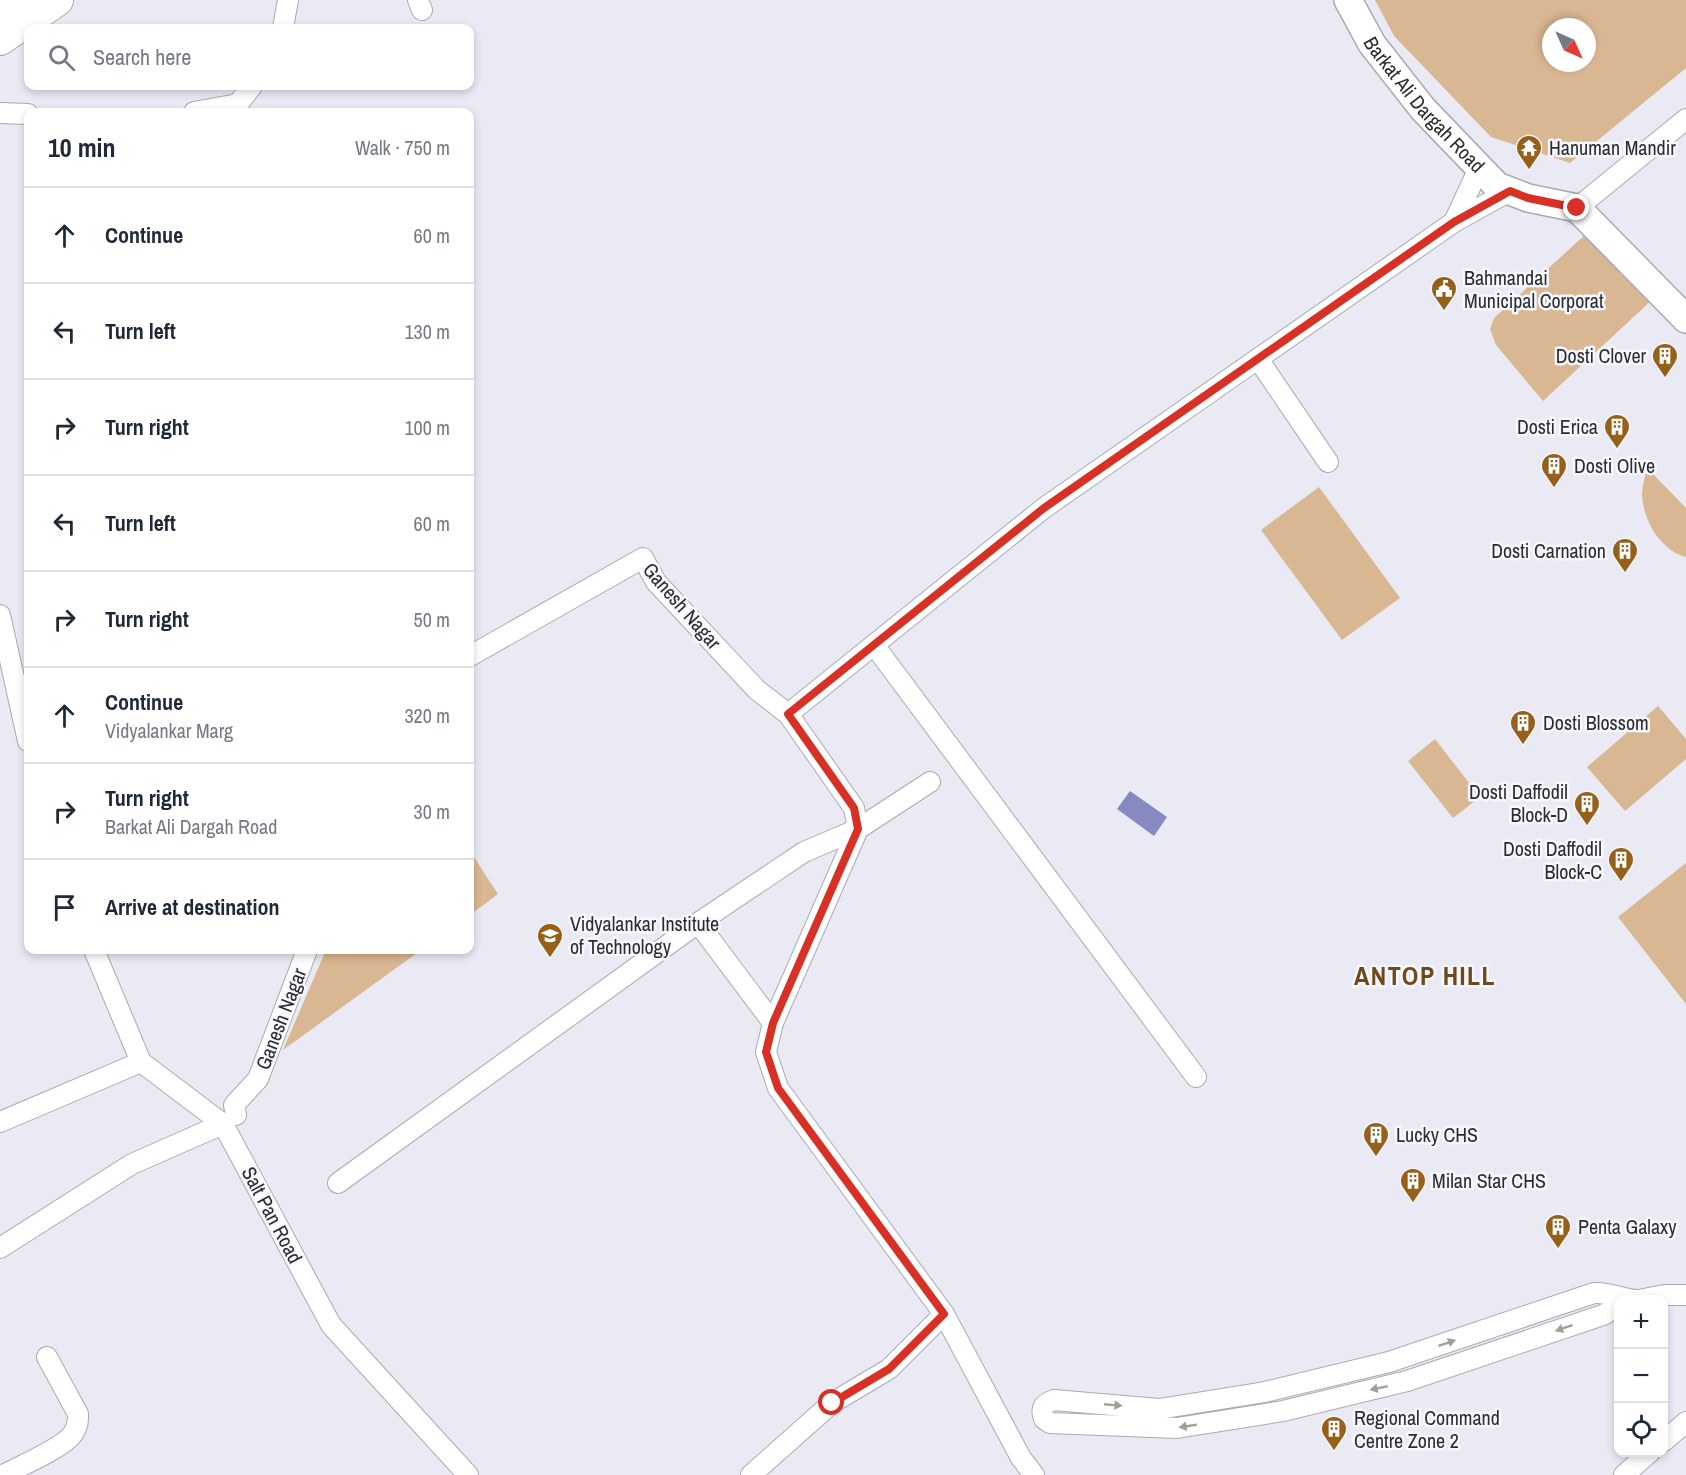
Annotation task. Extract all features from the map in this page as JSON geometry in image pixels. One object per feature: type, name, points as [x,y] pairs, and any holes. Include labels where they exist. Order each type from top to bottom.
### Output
[{"type":"main road","points":[[0,11],[16,0]]},
{"type":"main road","points":[[0,39],[57,0]]},
{"type":"main road","name":"Barkat Ali Dargah Road","points":[[1348,0],[1372,44],[1423,109],[1497,186],[1528,198],[1577,208]]},
{"type":"main road","points":[[1577,208],[1686,318]]},
{"type":"street","points":[[284,24],[288,0]]},
{"type":"street","points":[[216,108],[238,104],[249,90]]},
{"type":"street","points":[[0,113],[24,114]]},
{"type":"street","points":[[1577,208],[1686,119]]},
{"type":"street","points":[[1454,222],[1480,166]]},
{"type":"street","points":[[1034,1475],[1021,1458],[944,1314],[778,1088],[766,1052],[773,1023],[858,829],[854,808],[788,714],[1044,508],[1454,222],[1510,191]]},
{"type":"street","points":[[1258,359],[1328,462]]},
{"type":"street","name":"Ganesh Nagar","points":[[474,654],[643,558],[656,582],[757,690],[788,714]]},
{"type":"street","points":[[0,615],[24,723]]},
{"type":"street","points":[[874,645],[1196,1077]]},
{"type":"street","points":[[338,1183],[698,923],[804,852],[858,829],[930,782]]},
{"type":"street","points":[[698,923],[773,1023]]},
{"type":"street","points":[[0,1122],[141,1062],[96,954]]},
{"type":"street","name":"Ganesh Nagar","points":[[229,1120],[234,1106],[258,1079],[305,954]]},
{"type":"street","name":"Salt Pan Road","points":[[141,1062],[229,1120],[331,1325],[468,1475]]},
{"type":"street","points":[[0,1248],[132,1164],[229,1120]]},
{"type":"street","points":[[1614,1308],[1603,1315],[1407,1382],[1283,1411],[1176,1428],[1050,1423],[1044,1419],[1042,1413],[1046,1403],[1054,1400],[1158,1409],[1265,1392],[1389,1362],[1594,1293],[1608,1292],[1617,1295]]},
{"type":"street","points":[[1668,1295],[1686,1295]]},
{"type":"street","points":[[751,1475],[832,1403],[889,1369],[944,1314]]},
{"type":"street","points":[[3,1475],[64,1443],[73,1435],[78,1424],[78,1414],[47,1357]]},
{"type":"street","points":[[1316,1380],[1318,1403]]},
{"type":"street","points":[[1668,1438],[1686,1422]]},
{"type":"street","points":[[1624,1475],[1644,1457]]},
{"type":"shaded area","points":[[1375,0],[1686,0],[1686,68],[1570,163],[1491,137],[1394,36]]},
{"type":"shaded area","points":[[1587,233],[1653,299],[1543,401],[1496,345],[1490,329],[1494,318]]},
{"type":"shaded area","points":[[1647,468],[1686,508],[1686,557],[1668,548],[1661,541],[1646,515],[1642,496]]},
{"type":"shaded area","points":[[1319,487],[1400,598],[1342,640],[1261,530]]},
{"type":"shaded area","points":[[1658,706],[1686,739],[1686,759],[1625,811],[1587,767]]},
{"type":"shaded area","points":[[1435,739],[1480,797],[1453,818],[1408,761]]},
{"type":"shaded area","points":[[474,857],[498,894],[474,912]]},
{"type":"shaded area","points":[[1686,863],[1686,1004],[1618,917]]},
{"type":"shaded area","points":[[324,954],[415,954],[283,1050]]},
{"type":"water","points":[[1130,791],[1167,817],[1154,836],[1117,809]]},
{"type":"place","name":"Hanuman Mandir","points":[[1529,171]]},
{"type":"place","name":"Bahmandai Municipal Corporat","points":[[1444,312]]},
{"type":"place","name":"Dosti Clover","points":[[1665,379]]},
{"type":"place","name":"Dosti Erica","points":[[1617,450]]},
{"type":"place","name":"Dosti Olive","points":[[1554,489]]},
{"type":"place","name":"Dosti Carnation","points":[[1625,574]]},
{"type":"place","name":"Dosti Blossom","points":[[1523,746]]},
{"type":"place","name":"Dosti Daffodil Block-D","points":[[1587,827]]},
{"type":"place","name":"Dosti Daffodil Block-C","points":[[1621,883]]},
{"type":"place","name":"Vidyalankar Institute of Technology","points":[[550,959]]},
{"type":"place","name":"Lucky CHS","points":[[1376,1158]]},
{"type":"place","name":"Milan Star CHS","points":[[1413,1204]]},
{"type":"place","name":"Penta Galaxy","points":[[1558,1250]]},
{"type":"place","name":"Regional Command Centre Zone 2","points":[[1334,1452]]},
{"type":"district","name":"ANTOP HILL","points":[[1425,976]]},
{"type":"route","points":[[832,1403],[889,1369],[944,1314],[778,1088],[766,1052],[773,1023],[858,829],[854,808],[788,714],[1044,508],[1454,222],[1510,191],[1528,198],[1577,208]]}]
